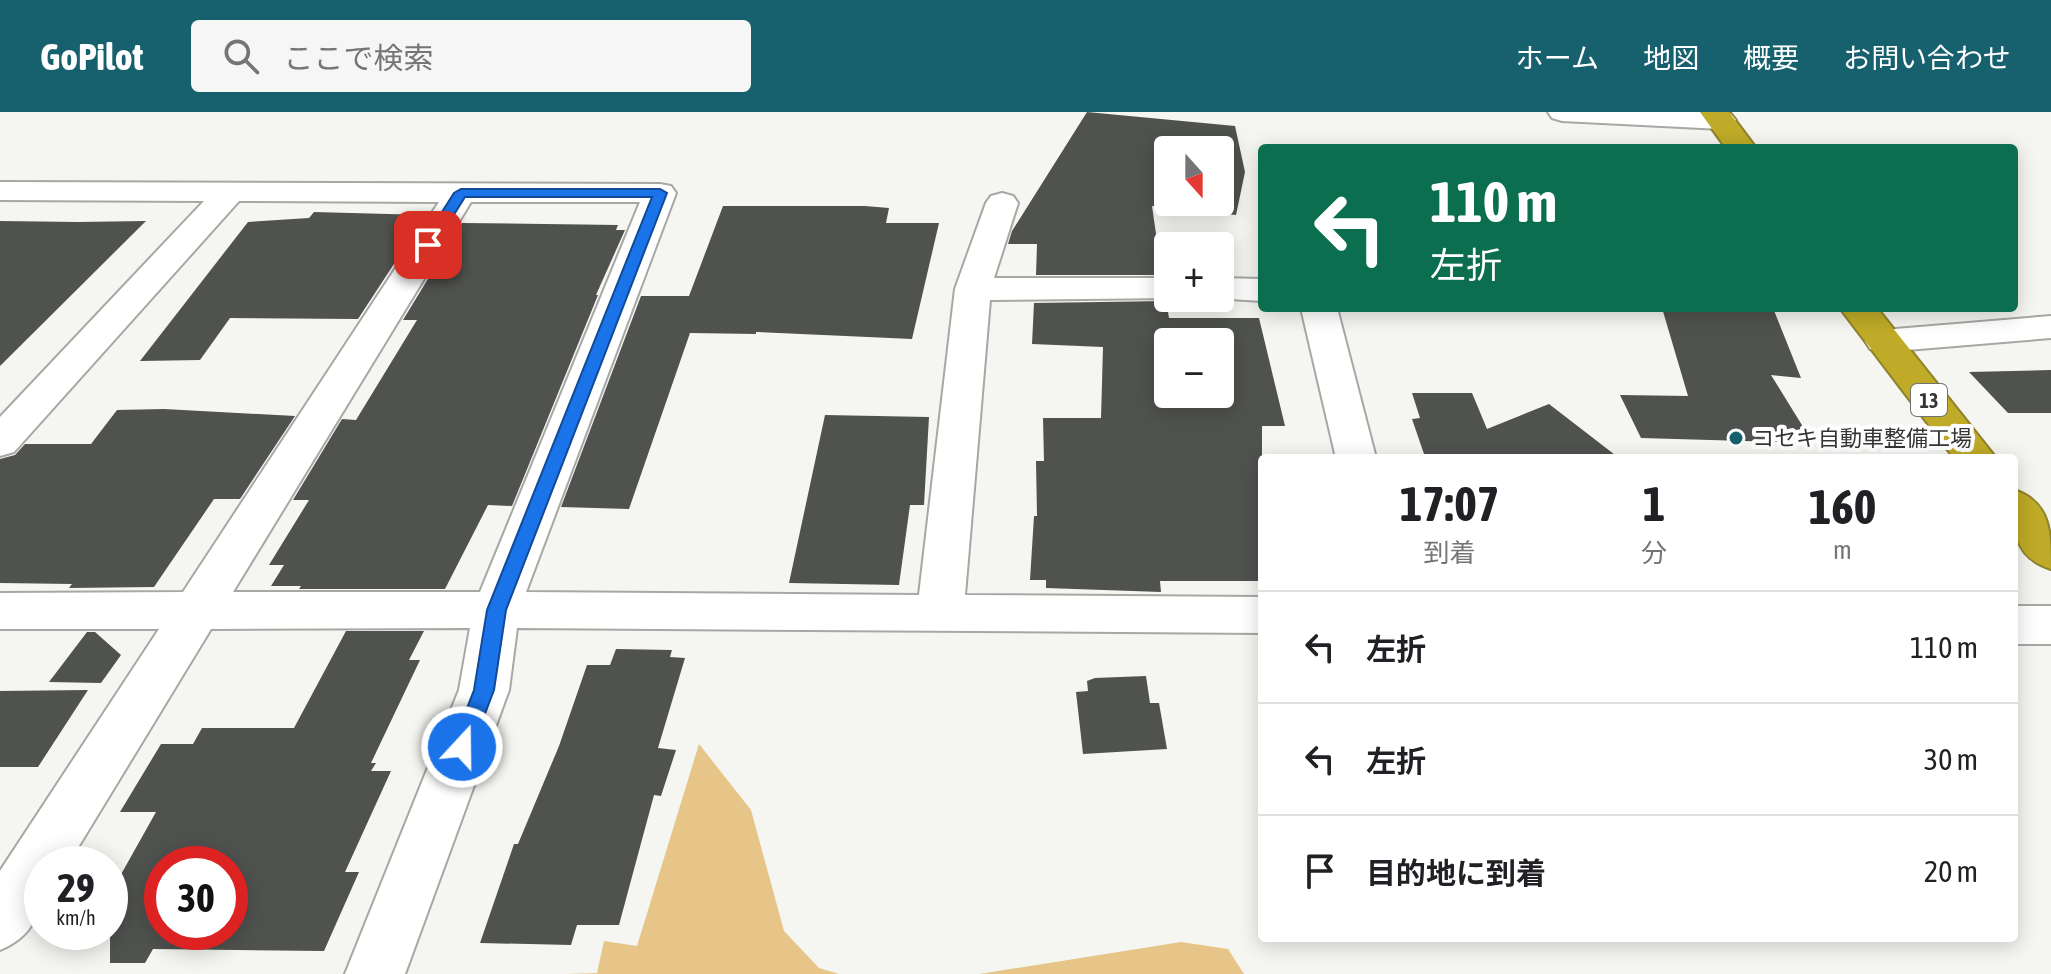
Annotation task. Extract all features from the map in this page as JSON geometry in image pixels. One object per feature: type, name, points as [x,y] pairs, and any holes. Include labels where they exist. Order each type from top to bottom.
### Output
[{"type":"highway","points":[[1718,116],[1738,144]]},
{"type":"highway","name":"13","points":[[1861,312],[1973,454]]},
{"type":"highway","points":[[2018,510],[2051,552]]},
{"type":"street","points":[[1562,112],[1718,116]]},
{"type":"street","points":[[0,191],[660,193],[496,610],[484,690],[375,974]]},
{"type":"street","points":[[0,442],[229,193]]},
{"type":"street","points":[[0,922],[461,193]]},
{"type":"street","points":[[940,613],[973,289],[1002,203]]},
{"type":"street","points":[[973,289],[1154,289]]},
{"type":"street","points":[[1234,289],[1258,290]]},
{"type":"street","points":[[1320,312],[1355,454]]},
{"type":"street","points":[[1883,341],[2051,327]]},
{"type":"street","points":[[0,611],[197,609],[1258,615]]},
{"type":"street","points":[[2018,625],[2051,625]]},
{"type":"shaded area","points":[[699,744],[751,810],[784,931],[819,968],[839,974],[565,974],[597,973],[604,941],[637,946]]},
{"type":"shaded area","points":[[1181,942],[1228,949],[1244,974],[979,974]]},
{"type":"building","points":[[1087,112],[1235,126],[1245,172],[1236,215],[1234,136],[1154,136],[1154,275],[1036,275],[1037,244],[1008,244],[1012,231]]},
{"type":"building","points":[[723,206],[865,206],[889,208],[886,223],[939,223],[912,339],[756,332],[690,333],[629,509],[561,507],[641,296],[689,296]]},
{"type":"building","points":[[314,212],[426,215],[358,319],[230,318],[200,360],[140,361],[248,222],[309,218]]},
{"type":"building","points":[[0,221],[78,222],[146,221],[0,366]]},
{"type":"building","points":[[462,223],[618,225],[616,230],[625,230],[512,506],[488,505],[445,589],[299,589],[301,586],[271,586],[284,565],[269,565],[309,500],[293,500],[342,419],[356,420],[417,320],[403,320]]},
{"type":"building","points":[[1154,301],[1154,312],[1168,312],[1169,318],[1259,318],[1285,426],[1262,426],[1262,454],[1258,454],[1258,581],[1160,581],[1161,592],[1046,588],[1046,580],[1030,580],[1034,516],[1037,516],[1036,461],[1044,461],[1043,418],[1101,418],[1103,347],[1032,344],[1034,303]]},
{"type":"building","points":[[1663,312],[1775,312],[1801,378],[1771,375],[1813,443],[1641,438],[1620,395],[1688,396]]},
{"type":"building","points":[[2051,370],[2051,413],[2008,413],[1969,372]]},
{"type":"building","points":[[1412,393],[1472,393],[1487,429],[1549,404],[1614,454],[1424,454],[1412,419],[1420,418]]},
{"type":"building","points":[[164,409],[295,416],[240,499],[214,499],[154,587],[69,588],[72,584],[0,583],[0,459],[15,455],[25,444],[91,444],[117,410]]},
{"type":"building","points":[[825,415],[929,417],[924,505],[910,505],[899,585],[789,583]]},
{"type":"building","points":[[346,631],[424,631],[409,660],[420,660],[371,763],[376,763],[371,771],[391,771],[345,872],[359,872],[324,951],[238,950],[248,950],[248,846],[144,846],[144,950],[152,950],[145,963],[110,963],[110,950],[128,950],[128,862],[156,812],[120,812],[161,744],[193,744],[202,728],[294,728]]},
{"type":"building","points":[[87,632],[95,632],[121,655],[101,683],[49,682]]},
{"type":"building","points":[[616,649],[672,650],[670,657],[685,658],[658,748],[676,750],[661,796],[654,795],[619,925],[577,925],[571,945],[480,943],[514,844],[518,844],[559,746],[587,665],[610,665]]},
{"type":"building","points":[[1146,676],[1150,703],[1159,703],[1167,749],[1083,754],[1076,692],[1088,691],[1087,681],[1095,678]]},
{"type":"building","points":[[88,690],[38,767],[0,767],[0,691]]},
{"type":"place","name":"コセキ自動車整備工場","points":[[1736,438]]},
{"type":"route","points":[[428,245],[461,193],[660,193],[496,610],[484,690],[462,747]]}]
